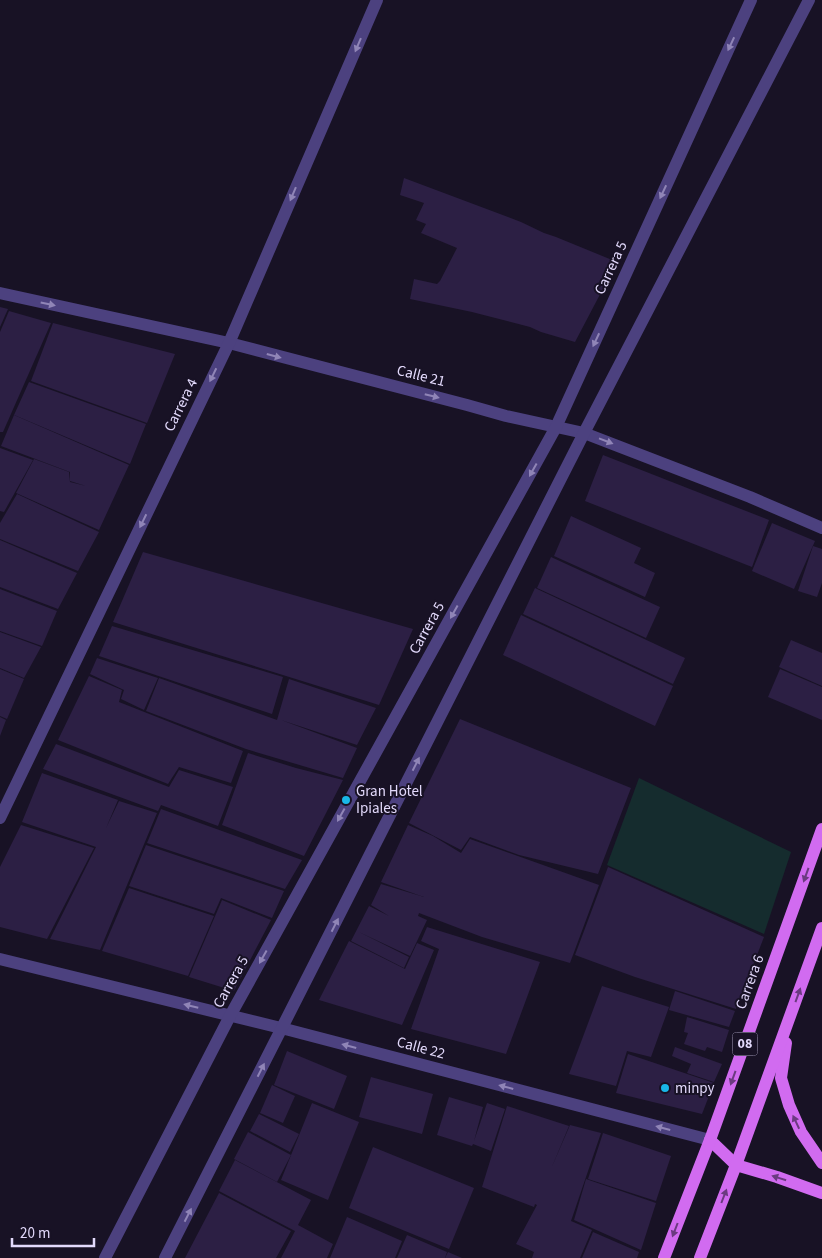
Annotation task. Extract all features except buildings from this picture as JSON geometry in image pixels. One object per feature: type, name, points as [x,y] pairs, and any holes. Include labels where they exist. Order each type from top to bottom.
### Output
[{"type":"main road","name":"Carrera 6","points":[[664,1258],[710,1140],[822,829]]},
{"type":"main road","name":"08","points":[[700,1258],[736,1165],[822,928]]},
{"type":"main road","points":[[790,1016],[781,1078],[788,1106],[801,1132],[822,1163]]},
{"type":"main road","name":"Calle 22","points":[[710,1140],[736,1165],[822,1193]]},
{"type":"street","name":"Carrera 4","points":[[0,818],[228,343],[377,0]]},
{"type":"street","name":"Carrera 5","points":[[105,1258],[230,1016],[556,427],[751,0]]},
{"type":"street","points":[[166,1258],[584,433],[807,0]]},
{"type":"street","name":"Calle 21","points":[[0,293],[228,343],[506,416],[584,433],[750,497],[822,528]]},
{"type":"street","name":"Calle 22","points":[[0,960],[282,1029],[710,1140]]},
{"type":"green space","points":[[639,778],[791,852],[764,934],[607,865]]},
{"type":"place","name":"Gran Hotel Ipiales","points":[[346,800]]},
{"type":"place","name":"minpy","points":[[665,1088]]}]
